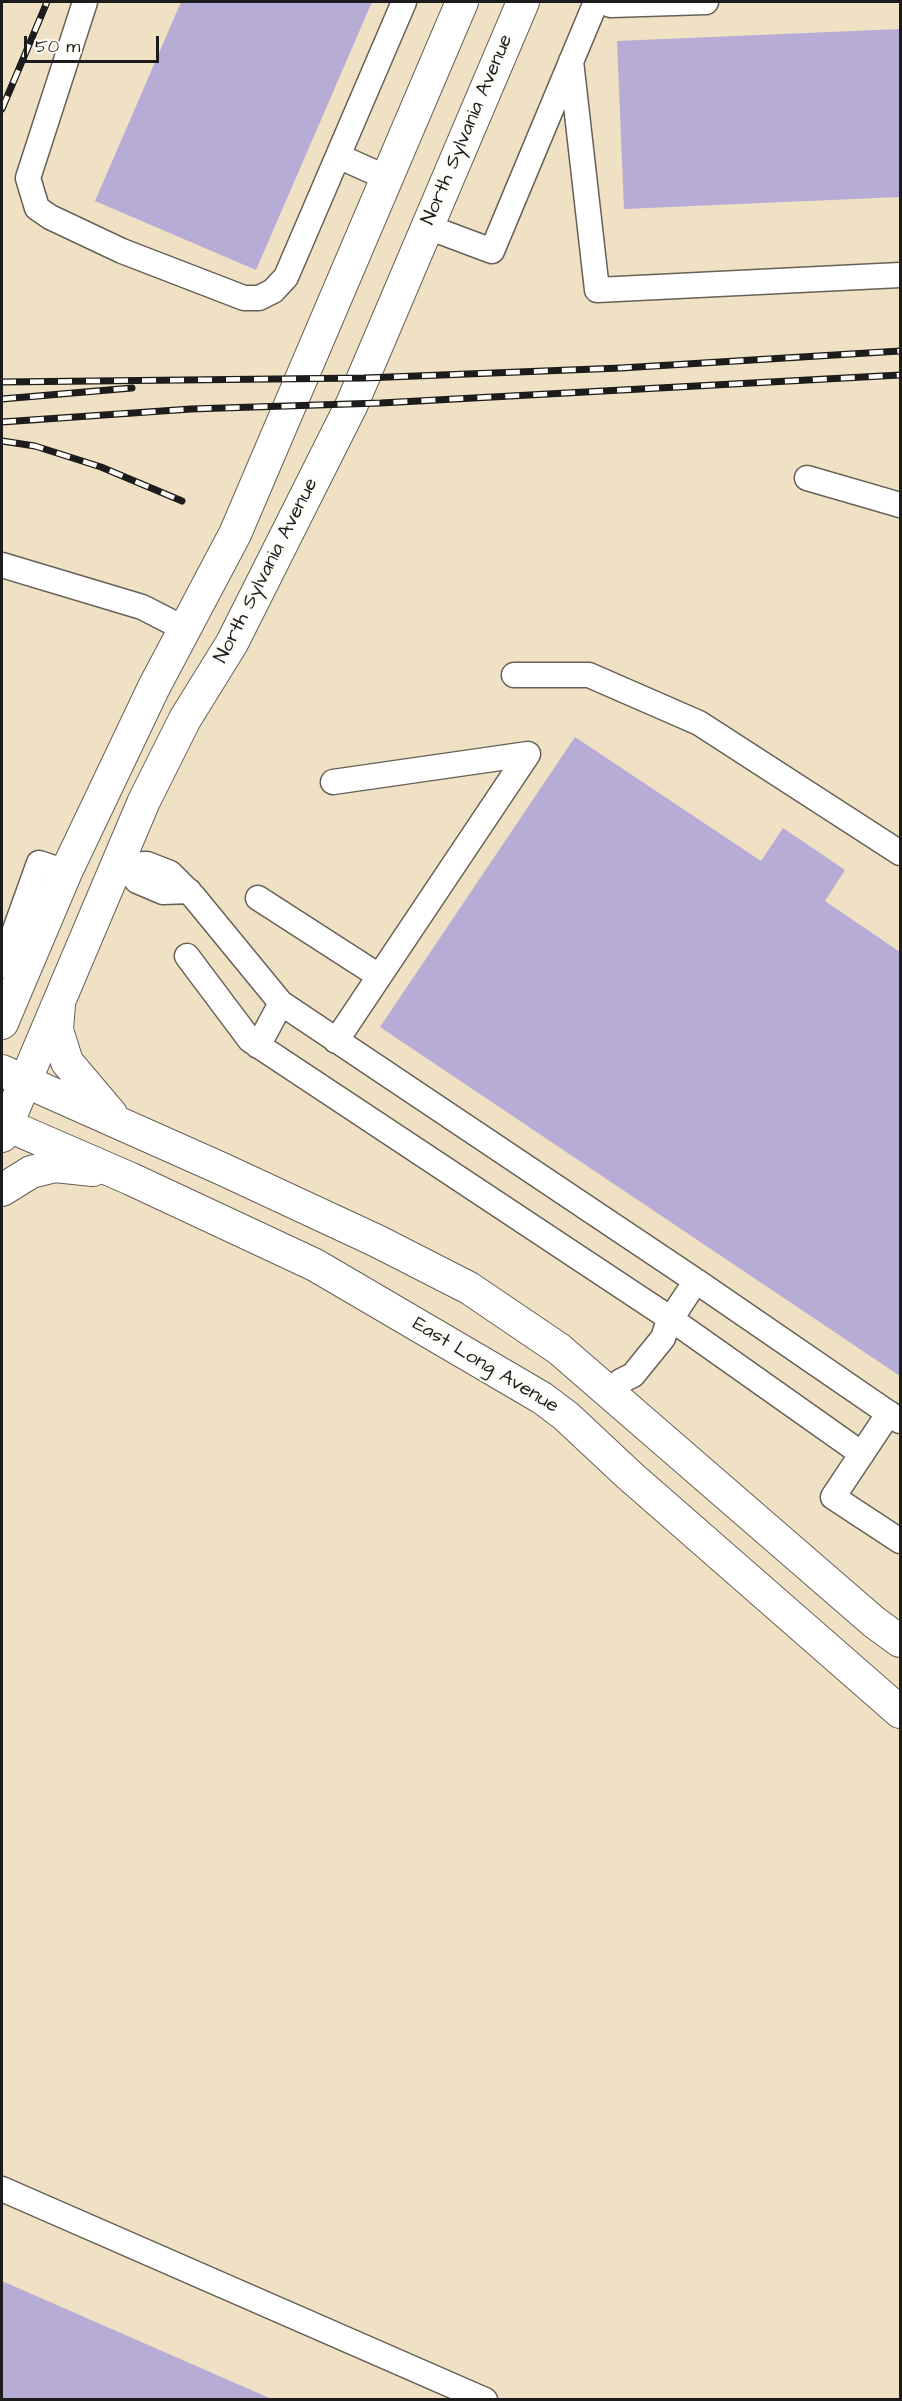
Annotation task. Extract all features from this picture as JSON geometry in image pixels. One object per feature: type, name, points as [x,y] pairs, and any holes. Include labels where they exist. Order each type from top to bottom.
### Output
[{"type":"main road","points":[[2,1023],[66,872],[185,629],[235,534],[462,2]]},
{"type":"main road","name":"North Sylvania Avenue","points":[[3,1128],[13,1076],[60,996],[122,863],[144,801],[185,719],[232,643],[352,404],[523,2]]},
{"type":"main road","points":[[185,629],[232,643]]},
{"type":"main road","points":[[60,996],[57,1030],[67,1062],[120,1123]]},
{"type":"main road","points":[[13,1076],[377,1241],[469,1288],[615,1387],[865,1615],[900,1641]]},
{"type":"main road","name":"East Long Avenue","points":[[3,1128],[130,1179],[315,1265],[518,1382],[577,1426],[900,1712]]},
{"type":"main road","points":[[2,1190],[31,1172],[55,1166],[81,1167],[130,1179]]},
{"type":"main road","points":[[577,1426],[615,1387]]},
{"type":"lane","points":[[85,2],[28,178],[37,208],[50,218],[122,251],[244,298],[259,298],[273,291],[286,277],[404,2]]},
{"type":"lane","points":[[428,226],[492,251],[596,2]]},
{"type":"lane","points":[[603,2],[611,4],[706,2]]},
{"type":"lane","points":[[571,61],[597,290],[900,274]]},
{"type":"lane","points":[[338,156],[387,178]]},
{"type":"lane","points":[[807,478],[900,505]]},
{"type":"lane","points":[[2,565],[142,608],[185,629]]},
{"type":"lane","points":[[514,675],[589,675],[699,723],[900,853]]},
{"type":"lane","points":[[333,782],[528,754],[336,1041]]},
{"type":"lane","points":[[2,966],[39,863],[66,872]]},
{"type":"lane","points":[[122,863],[147,864],[170,873],[189,891],[280,1003],[895,1417],[862,1454],[833,1497],[900,1541]]},
{"type":"lane","points":[[258,898],[379,976]]},
{"type":"lane","points":[[188,956],[250,1040],[258,1046],[670,1321],[862,1454]]},
{"type":"lane","points":[[258,1046],[280,1003]]},
{"type":"lane","points":[[615,1387],[633,1375],[663,1338],[670,1321],[696,1281]]},
{"type":"lane","points":[[2,2189],[485,2400]]},
{"type":"building","points":[[181,2],[372,2],[256,270],[95,201]]},
{"type":"building","points":[[900,29],[900,197],[624,209],[617,41]]},
{"type":"building","points":[[575,737],[761,861],[783,828],[845,870],[825,901],[900,952],[900,1376],[380,1027]]},
{"type":"building","points":[[2,2281],[274,2400],[2,2400]]},
{"type":"railway","points":[[2,109],[47,2]]},
{"type":"railway","points":[[2,382],[364,378],[621,368],[900,351]]},
{"type":"railway","points":[[2,422],[191,409],[381,403],[900,375]]},
{"type":"railway","points":[[2,399],[132,388]]},
{"type":"railway","points":[[2,441],[35,446],[101,467],[182,501]]}]
